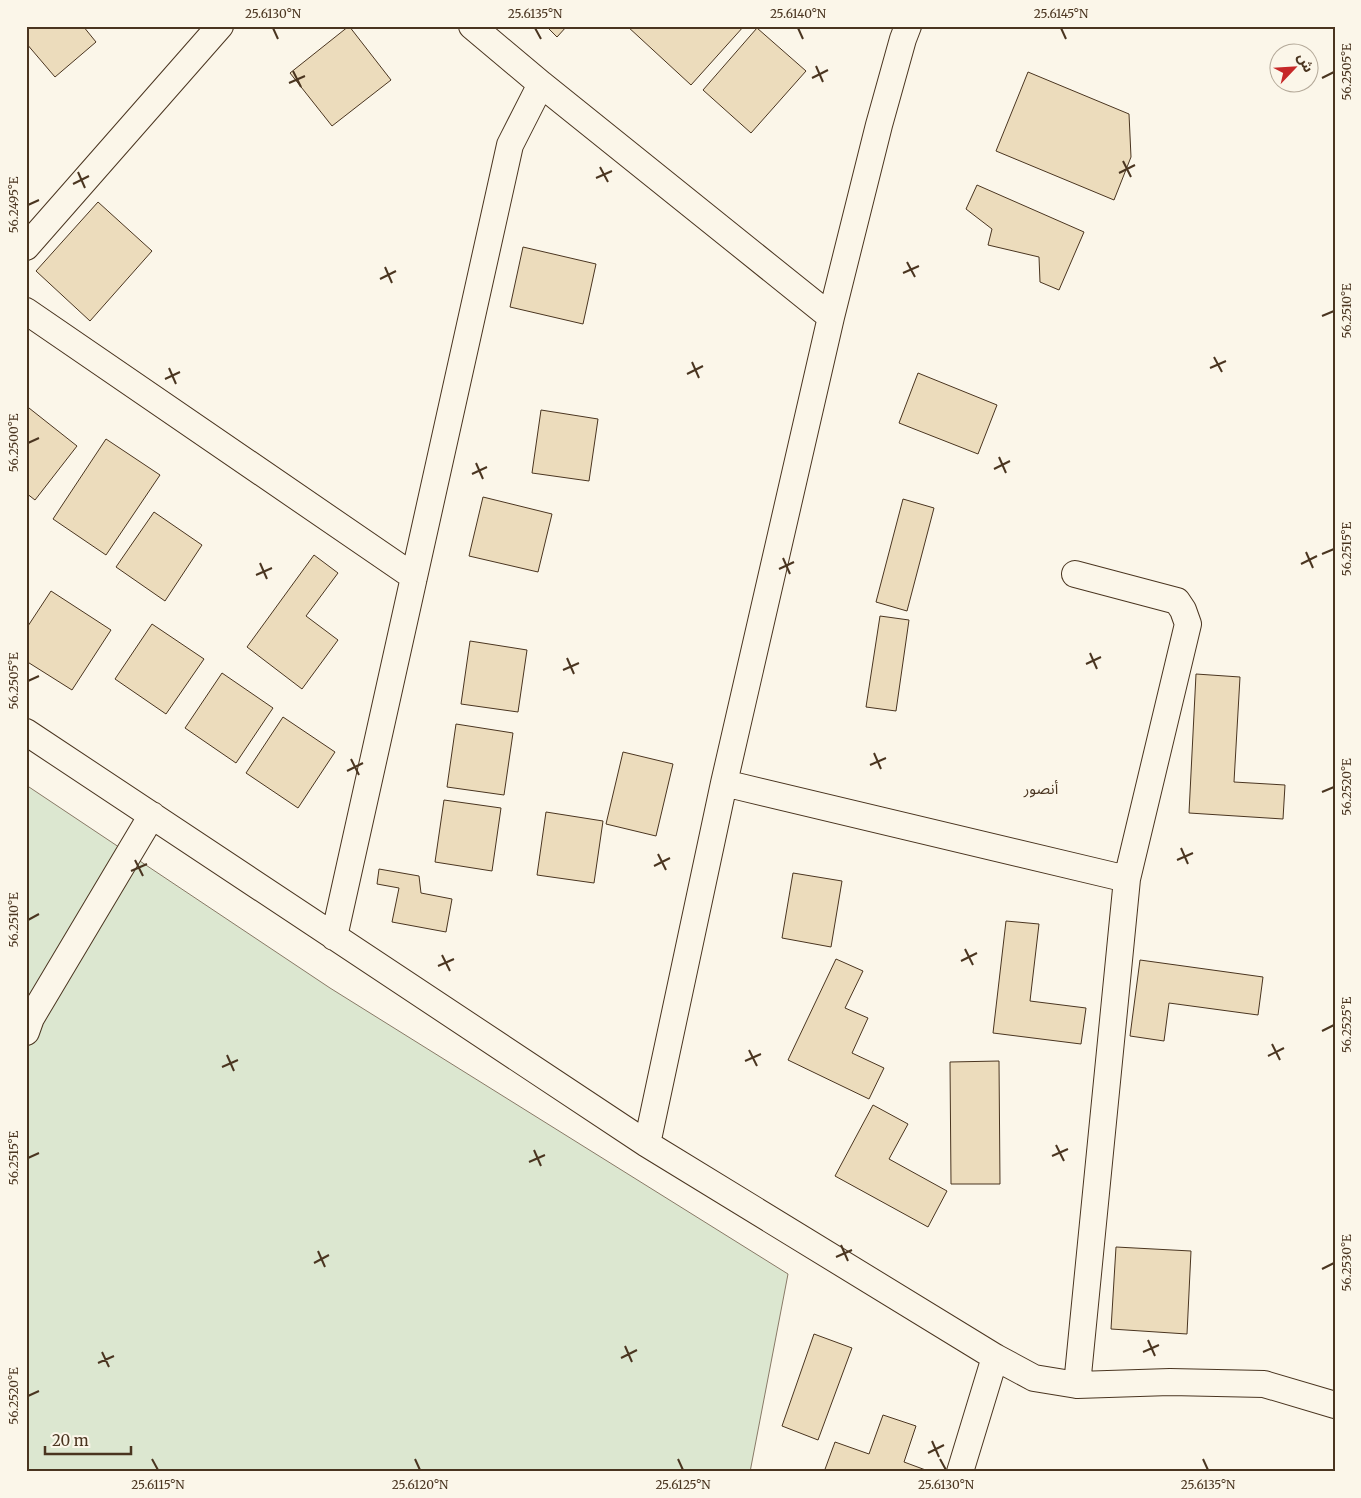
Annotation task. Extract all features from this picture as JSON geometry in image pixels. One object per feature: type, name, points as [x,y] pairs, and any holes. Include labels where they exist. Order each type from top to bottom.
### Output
[{"type":"street","points":[[26,247],[220,26]]},
{"type":"street","points":[[472,26],[541,84],[831,317]]},
{"type":"street","points":[[647,1144],[724,783],[831,317],[879,126],[908,26]]},
{"type":"street","points":[[334,937],[510,145],[541,84]]},
{"type":"street","points":[[26,311],[414,577]]},
{"type":"street","points":[[1074,574],[1177,601],[1183,610],[1188,624],[1127,879],[1077,1385]]},
{"type":"street","points":[[26,732],[647,1144],[995,1357],[1034,1378],[1077,1385],[1170,1382],[1264,1384],[1335,1405]]},
{"type":"street","points":[[724,783],[1127,879]]},
{"type":"street","points":[[26,1032],[31,1018],[152,815]]},
{"type":"street","points":[[960,1472],[995,1357]]},
{"type":"green space","points":[[26,785],[330,988],[788,1274],[750,1472],[26,1472]]},
{"type":"building","points":[[26,26],[83,26],[96,42],[55,77],[26,43]]},
{"type":"building","points":[[349,26],[391,80],[332,126],[290,73]]},
{"type":"building","points":[[546,26],[567,26],[557,37]]},
{"type":"building","points":[[627,26],[744,26],[691,85]]},
{"type":"building","points":[[757,28],[806,71],[751,133],[703,90]]},
{"type":"building","points":[[1028,72],[1129,114],[1131,157],[1114,200],[996,151]]},
{"type":"building","points":[[977,185],[1084,232],[1059,290],[1040,282],[1039,257],[988,245],[992,229],[966,209]]},
{"type":"building","points":[[98,202],[152,251],[90,321],[36,271]]},
{"type":"building","points":[[523,247],[596,264],[583,324],[510,307]]},
{"type":"building","points":[[918,373],[997,405],[978,454],[899,423]]},
{"type":"building","points":[[29,408],[77,446],[35,500],[26,493],[26,411]]},
{"type":"building","points":[[541,410],[598,419],[589,481],[532,473]]},
{"type":"building","points":[[106,439],[160,475],[106,555],[53,519]]},
{"type":"building","points":[[483,497],[552,514],[538,572],[469,556]]},
{"type":"building","points":[[903,499],[934,508],[907,611],[876,602]]},
{"type":"building","points":[[154,512],[202,545],[165,601],[116,567]]},
{"type":"building","points":[[314,555],[338,573],[306,616],[338,640],[302,689],[247,647]]},
{"type":"building","points":[[51,591],[111,630],[72,690],[26,661],[26,629]]},
{"type":"building","points":[[880,616],[909,620],[896,711],[866,707]]},
{"type":"building","points":[[152,624],[204,659],[166,714],[115,679]]},
{"type":"building","points":[[470,641],[527,650],[518,712],[461,704]]},
{"type":"building","points":[[222,673],[273,708],[236,763],[185,728]]},
{"type":"building","points":[[1196,674],[1240,677],[1234,782],[1285,785],[1283,819],[1189,813]]},
{"type":"building","points":[[283,717],[335,752],[298,808],[246,773]]},
{"type":"building","points":[[456,724],[513,733],[504,795],[447,787]]},
{"type":"building","points":[[623,752],[673,764],[656,836],[606,824]]},
{"type":"building","points":[[444,800],[501,808],[492,871],[435,862]]},
{"type":"building","points":[[546,812],[603,821],[594,883],[537,875]]},
{"type":"building","points":[[379,869],[419,876],[421,893],[452,899],[446,932],[392,922],[399,888],[377,884]]},
{"type":"building","points":[[793,873],[842,881],[831,947],[782,938]]},
{"type":"building","points":[[1006,921],[1039,924],[1030,1001],[1086,1008],[1081,1044],[993,1033]]},
{"type":"building","points":[[836,959],[863,971],[845,1008],[868,1018],[852,1053],[884,1068],[869,1099],[788,1060]]},
{"type":"building","points":[[1140,960],[1263,977],[1258,1015],[1169,1003],[1164,1041],[1130,1036]]},
{"type":"building","points":[[999,1061],[1000,1184],[951,1184],[950,1062]]},
{"type":"building","points":[[873,1105],[908,1124],[889,1159],[947,1191],[928,1227],[835,1176]]},
{"type":"building","points":[[1116,1247],[1191,1251],[1187,1334],[1111,1329]]},
{"type":"building","points":[[814,1334],[852,1348],[818,1440],[782,1426]]},
{"type":"building","points":[[883,1415],[916,1426],[904,1462],[931,1472],[824,1472],[835,1442],[869,1454]]},
{"type":"district","name":"أنصور","points":[[1041,789]]}]
